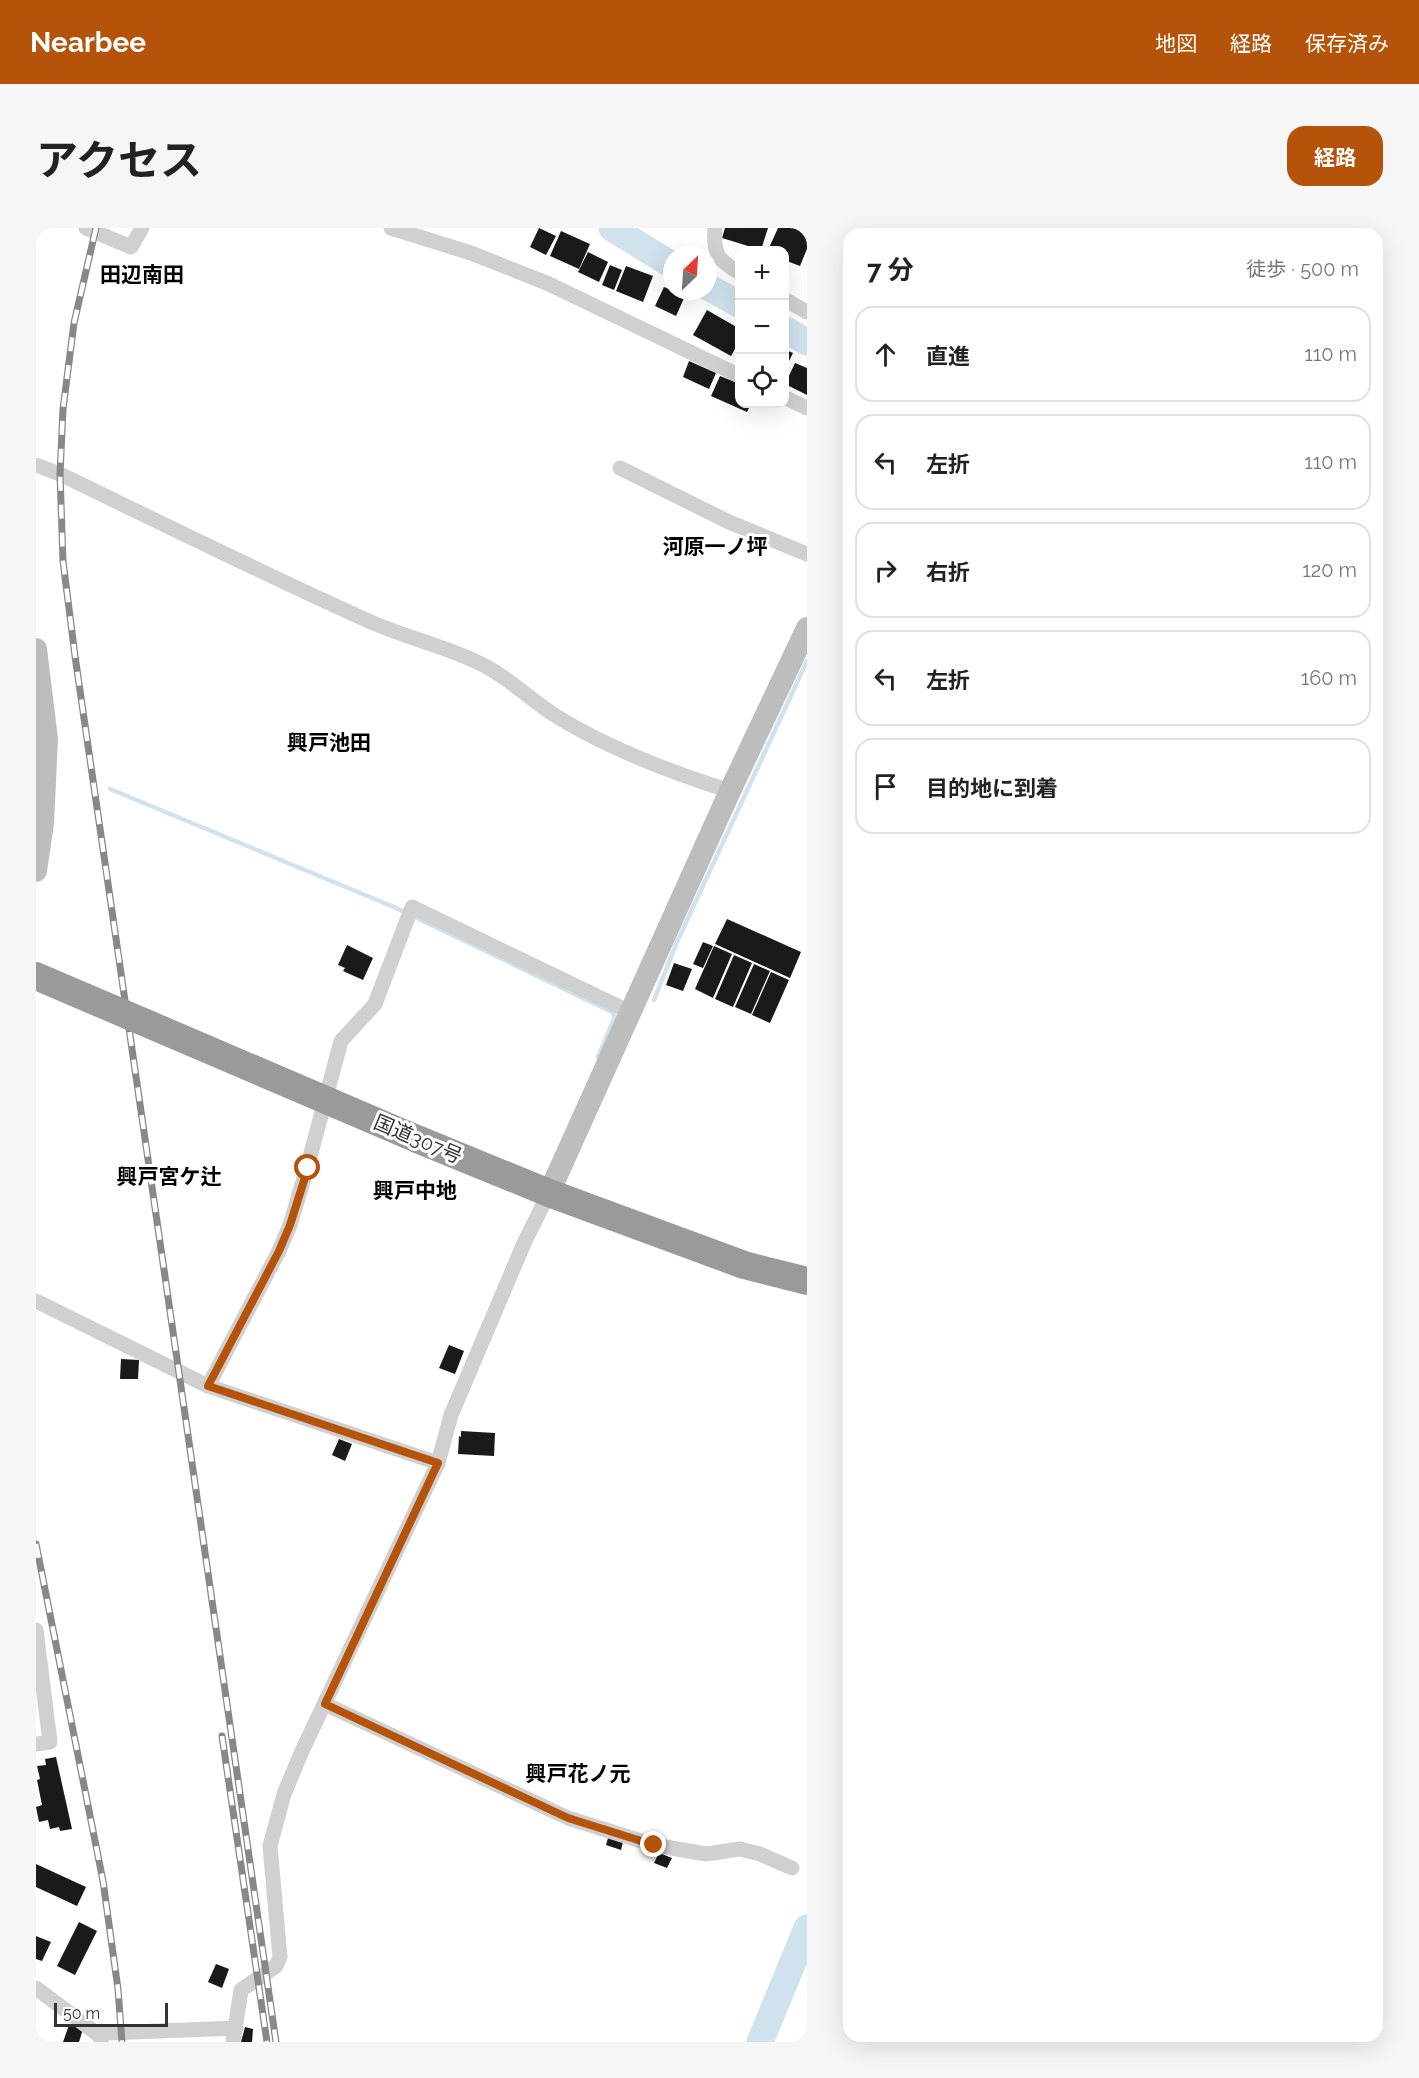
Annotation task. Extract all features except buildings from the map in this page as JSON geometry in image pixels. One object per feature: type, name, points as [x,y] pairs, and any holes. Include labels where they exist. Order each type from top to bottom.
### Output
[{"type":"highway","name":"国道307号","points":[[36,976],[549,1193],[744,1265],[807,1281]]},
{"type":"street","points":[[86,228],[131,247],[142,228]]},
{"type":"street","points":[[391,228],[471,253],[549,284],[735,374]]},
{"type":"street","points":[[715,228],[714,241],[719,258],[735,269]]},
{"type":"street","points":[[786,300],[807,312]]},
{"type":"street","points":[[789,399],[807,408]]},
{"type":"street","points":[[36,465],[60,474],[219,552],[374,623],[480,663],[554,715],[600,741],[704,783],[730,791]]},
{"type":"street","points":[[620,468],[729,522],[807,554]]},
{"type":"street","points":[[36,1988],[100,2039],[107,2033],[235,2035],[241,1990],[276,1966],[280,1957],[270,1846],[284,1794],[302,1751],[438,1463],[451,1415],[525,1241],[632,1013],[730,791],[807,628]]},
{"type":"street","points":[[36,649],[47,739],[43,822],[36,870]]},
{"type":"street","points":[[208,1386],[279,1251],[290,1225],[308,1168],[341,1041],[375,1004],[412,907],[632,1013]]},
{"type":"street","points":[[36,1301],[208,1386],[438,1463]]},
{"type":"street","points":[[36,1630],[50,1742],[36,1744]]},
{"type":"street","points":[[325,1704],[568,1818],[654,1845],[706,1854],[740,1849],[760,1854],[792,1868]]},
{"type":"waterway","points":[[612,228],[663,259]]},
{"type":"waterway","points":[[717,292],[735,302]]},
{"type":"waterway","points":[[789,332],[807,342]]},
{"type":"waterway","points":[[654,1000],[677,942],[807,661]]},
{"type":"waterway","points":[[110,789],[394,907],[612,1012],[615,1017],[598,1057]]},
{"type":"waterway","points":[[760,2042],[807,1928]]},
{"type":"railway","points":[[96,228],[74,323],[63,409],[60,474],[63,561],[276,2042]]},
{"type":"railway","points":[[36,1544],[103,1881],[118,1989],[122,2042]]},
{"type":"railway","points":[[222,1736],[267,2042]]},
{"type":"district","name":"田辺南田","points":[[142,274]]},
{"type":"district","name":"河原一ノ坪","points":[[715,546]]},
{"type":"district","name":"興戸池田","points":[[329,742]]},
{"type":"district","name":"興戸宮ケ辻","points":[[169,1176]]},
{"type":"district","name":"興戸中地","points":[[415,1190]]},
{"type":"district","name":"興戸花ノ元","points":[[578,1773]]},
{"type":"route","points":[[308,1168],[290,1225],[279,1251],[208,1386],[438,1463],[325,1704],[568,1818],[654,1845]]}]
